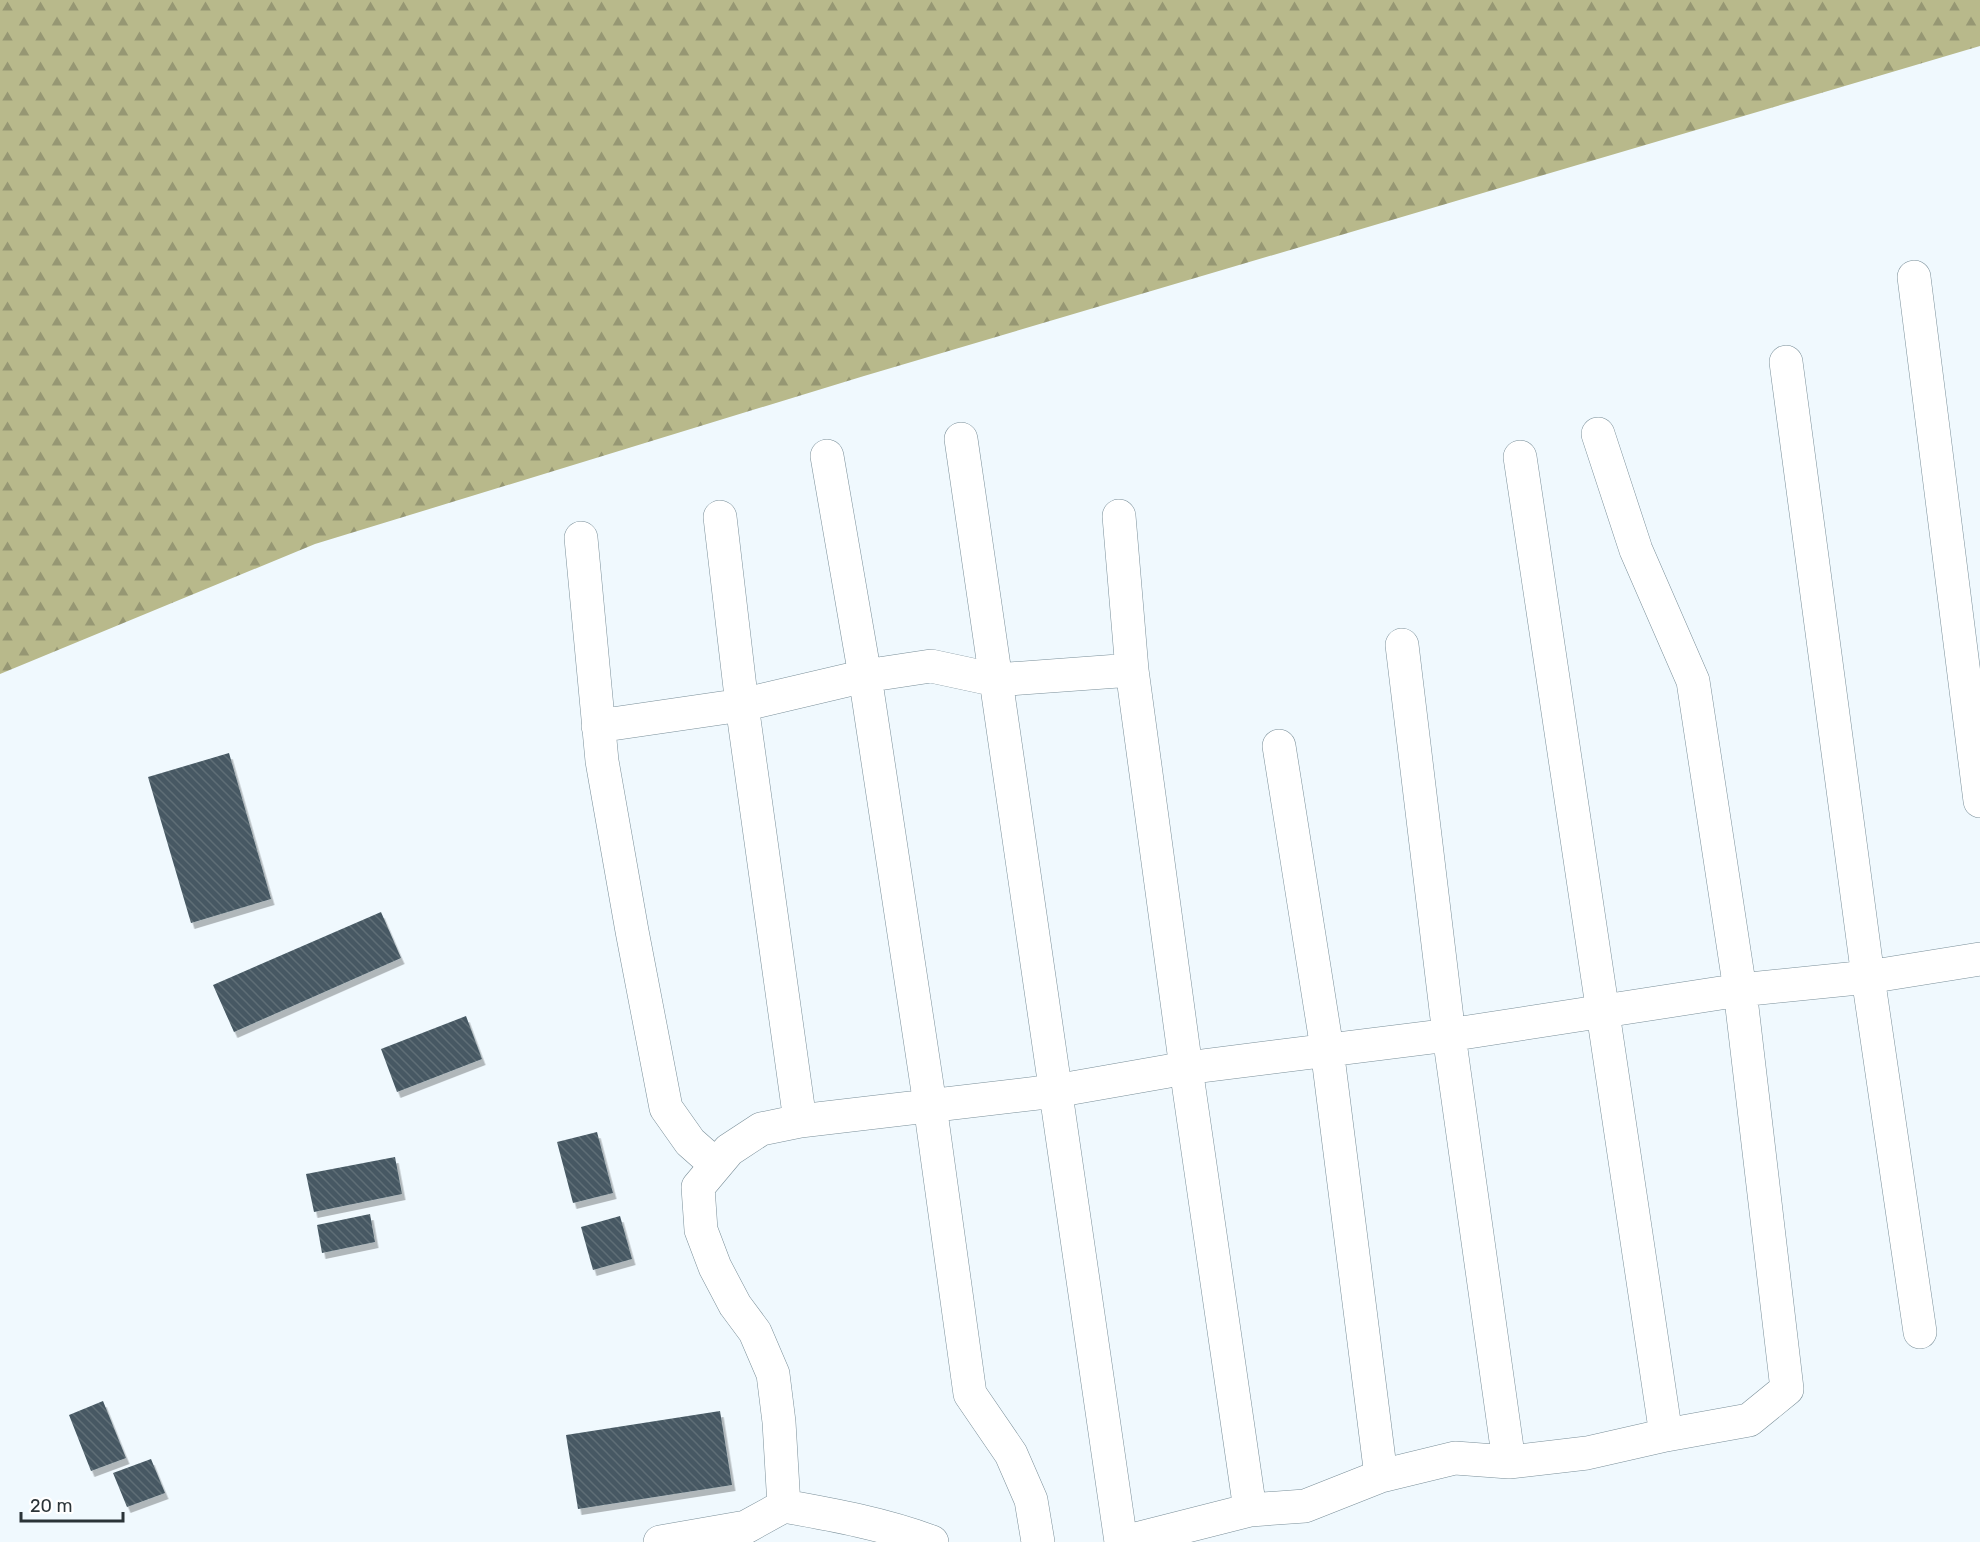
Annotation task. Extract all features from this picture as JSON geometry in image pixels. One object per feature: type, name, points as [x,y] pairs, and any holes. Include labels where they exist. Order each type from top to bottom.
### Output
[{"type":"street","points":[[1914,277],[1980,801]]},
{"type":"street","points":[[1786,362],[1868,977],[1920,1332]]},
{"type":"street","points":[[961,439],[1123,1542],[1250,1510],[1305,1506],[1381,1476],[1455,1458],[1509,1462],[1587,1453],[1666,1434],[1749,1420],[1787,1389],[1740,990],[1693,681],[1636,550],[1598,434]]},
{"type":"street","points":[[827,456],[865,676],[930,1105],[970,1394],[1011,1454],[1031,1500],[1038,1542]]},
{"type":"street","points":[[1520,457],[1666,1434]]},
{"type":"street","points":[[1119,516],[1132,670],[1186,1068],[1250,1510]]},
{"type":"street","points":[[720,518],[742,705],[800,1121]]},
{"type":"street","points":[[582,538],[602,761],[666,1108],[690,1142],[716,1165]]},
{"type":"street","points":[[1402,645],[1449,1035],[1509,1462]]},
{"type":"street","points":[[598,726],[742,705],[865,676],[931,666],[996,680],[1132,670]]},
{"type":"street","points":[[1280,746],[1327,1049],[1381,1476]]},
{"type":"street","points":[[784,1506],[774,1374],[755,1332],[735,1305],[715,1267],[701,1230],[698,1187],[729,1150],[761,1129],[800,1121],[1055,1091],[1186,1068],[1449,1035],[1740,990],[1868,977],[1980,959]]},
{"type":"street","points":[[660,1542],[746,1527],[784,1506],[900,1530],[932,1542]]},
{"type":"green space","points":[[0,0],[1980,0],[1980,46],[864,376],[315,544],[0,674]]},
{"type":"building","points":[[229,753],[271,899],[191,923],[148,777]]},
{"type":"building","points":[[381,912],[401,958],[234,1032],[213,985]]},
{"type":"building","points":[[466,1016],[482,1059],[397,1092],[381,1049]]},
{"type":"building","points":[[597,1132],[613,1193],[573,1203],[557,1142]]},
{"type":"building","points":[[395,1157],[402,1194],[314,1212],[306,1174]]},
{"type":"building","points":[[370,1214],[375,1242],[322,1253],[317,1225]]},
{"type":"building","points":[[620,1216],[632,1259],[593,1270],[581,1227]]},
{"type":"building","points":[[103,1401],[126,1458],[91,1471],[69,1415]]},
{"type":"building","points":[[720,1411],[732,1485],[578,1509],[566,1435]]},
{"type":"building","points":[[151,1459],[165,1493],[127,1507],[113,1473]]}]
